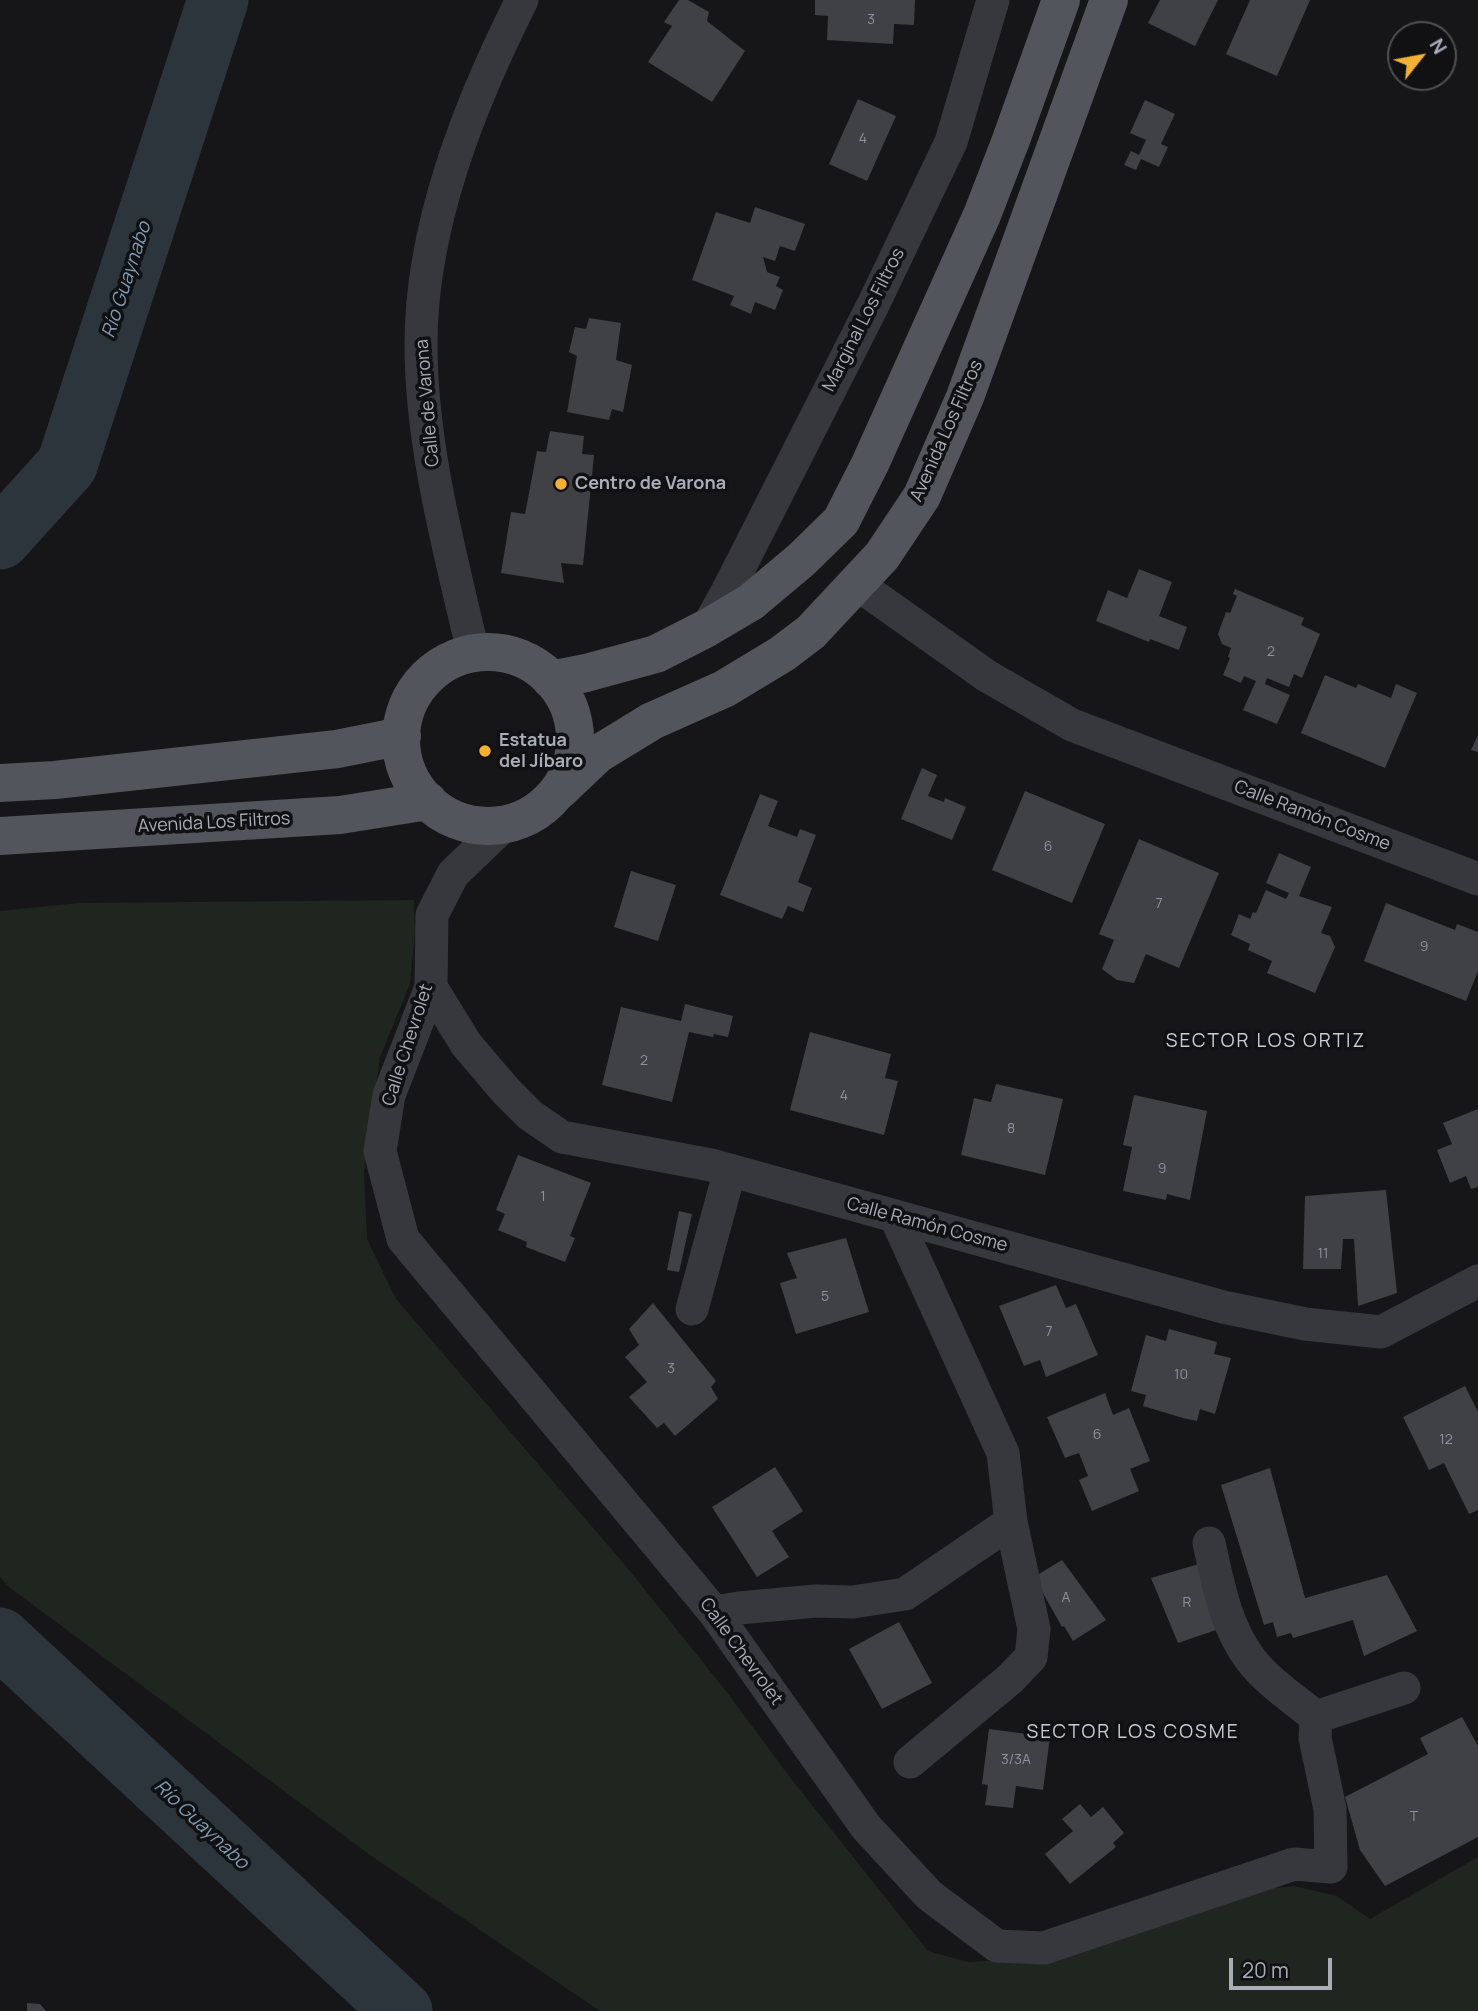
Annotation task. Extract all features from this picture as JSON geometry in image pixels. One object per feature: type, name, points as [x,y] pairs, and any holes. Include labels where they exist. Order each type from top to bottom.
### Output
[{"type":"main road","points":[[551,680],[656,654],[707,628],[751,602],[801,560],[841,521],[870,464],[982,215],[1061,0]]},
{"type":"main road","name":"Avenida Los Filtros","points":[[560,790],[598,754],[652,721],[724,689],[782,654],[811,632],[883,556],[922,496],[965,397],[1109,0]]},
{"type":"main road","points":[[473,652],[507,653],[538,667],[551,680],[562,692],[575,724],[573,758],[560,790],[535,813],[503,826],[483,825],[438,811],[414,786],[402,754],[402,719],[416,688],[441,664],[473,652]]},
{"type":"main road","points":[[0,783],[55,780],[337,749],[402,736]]},
{"type":"main road","name":"Avenida Los Filtros","points":[[0,836],[340,815],[428,801]]},
{"type":"street","name":"Calle de Varona","points":[[473,652],[435,481],[426,420],[421,343],[425,279],[443,193],[493,57],[522,0]]},
{"type":"street","name":"Marginal Los Filtros","points":[[707,628],[873,305],[951,142],[993,0]]},
{"type":"street","name":"Calle Ramón Cosme","points":[[858,584],[987,676],[1072,725],[1478,879]]},
{"type":"street","name":"Calle Chevrolet","points":[[503,826],[453,874],[432,915],[431,987],[389,1095],[380,1151],[403,1239],[714,1612],[866,1826],[929,1895],[997,1946],[1044,1948],[1294,1864],[1331,1867],[1330,1809],[1315,1738],[1316,1717]]},
{"type":"street","name":"Calle Ramón Cosme","points":[[431,987],[466,1044],[506,1091],[530,1115],[562,1137],[730,1170],[1223,1307],[1317,1325],[1381,1332],[1478,1281]]},
{"type":"street","points":[[692,1309],[730,1170]]},
{"type":"street","points":[[895,1216],[1003,1454],[1011,1522],[1034,1629],[1031,1657],[1010,1679],[910,1762]]},
{"type":"street","points":[[714,1612],[816,1601],[853,1602],[905,1594],[1011,1522]]},
{"type":"street","points":[[1209,1543],[1226,1615],[1250,1659],[1316,1717],[1404,1688]]},
{"type":"shaded area","points":[[414,900],[415,932],[410,984],[380,1057],[364,1172],[367,1239],[396,1299],[625,1565],[928,1951],[968,1962],[1018,1959],[1226,1893],[1294,1886],[1337,1896],[1370,1919],[1478,1857],[1478,2011],[600,2011],[377,1860],[9,1587],[0,1577],[0,911],[78,903]]},
{"type":"building","points":[[679,0],[688,0],[709,12],[707,21],[745,51],[712,102],[648,62],[672,26],[664,22]]},
{"type":"building","points":[[815,0],[915,0],[914,25],[894,24],[893,44],[827,40],[828,16],[815,15]]},
{"type":"building","points":[[1160,0],[1218,0],[1195,46],[1148,23]]},
{"type":"building","points":[[1250,0],[1310,0],[1277,76],[1226,54]]},
{"type":"building","points":[[858,99],[896,116],[867,181],[829,164]]},
{"type":"building","points":[[1145,100],[1175,114],[1161,144],[1168,147],[1159,167],[1141,159],[1136,170],[1124,165],[1131,151],[1139,155],[1146,140],[1130,133]]},
{"type":"building","points":[[755,207],[805,224],[795,251],[780,246],[775,261],[763,257],[767,272],[780,277],[776,286],[783,290],[775,310],[755,302],[751,314],[730,305],[734,296],[692,280],[716,212],[750,223]]},
{"type":"building","points":[[589,318],[621,323],[616,360],[632,365],[623,412],[612,409],[609,420],[567,412],[577,356],[569,352],[575,327],[586,329]]},
{"type":"building","name":"Centro de Varona","points":[[550,431],[584,436],[582,454],[594,455],[583,565],[561,563],[564,583],[501,573],[511,512],[525,514],[537,451],[546,452]]},
{"type":"building","points":[[1139,569],[1172,582],[1159,616],[1187,627],[1179,650],[1150,639],[1149,642],[1096,621],[1108,590],[1127,598]]},
{"type":"building","points":[[1235,589],[1304,618],[1301,625],[1320,634],[1302,678],[1294,674],[1289,687],[1267,678],[1265,684],[1290,695],[1277,724],[1243,710],[1256,681],[1244,676],[1241,683],[1223,675],[1231,648],[1222,644],[1218,634],[1226,612],[1230,613],[1237,596],[1233,594]]},
{"type":"building","points":[[1325,675],[1356,688],[1358,684],[1391,698],[1396,684],[1417,693],[1385,768],[1301,733]]},
{"type":"building","points":[[1478,735],[1478,752],[1471,750]]},
{"type":"building","points":[[922,768],[937,775],[928,796],[944,802],[945,798],[966,807],[952,840],[901,819]]},
{"type":"building","points":[[1025,791],[1105,824],[1072,903],[992,870]]},
{"type":"building","points":[[760,794],[778,801],[768,826],[797,837],[800,829],[816,835],[798,882],[812,888],[803,912],[788,906],[782,919],[720,895]]},
{"type":"building","points":[[1139,839],[1219,873],[1179,968],[1146,954],[1134,983],[1117,980],[1102,969],[1114,940],[1099,934]]},
{"type":"building","points":[[1279,853],[1311,867],[1299,896],[1332,907],[1321,933],[1330,936],[1335,947],[1315,993],[1267,973],[1272,961],[1248,950],[1250,944],[1231,935],[1239,914],[1250,919],[1253,912],[1256,913],[1266,890],[1286,899],[1289,893],[1266,883]]},
{"type":"building","points":[[631,871],[676,885],[658,941],[614,927]]},
{"type":"building","points":[[1386,903],[1455,930],[1457,924],[1478,932],[1478,971],[1466,1001],[1364,961]]},
{"type":"building","points":[[685,1004],[733,1016],[728,1037],[689,1032],[672,1102],[602,1085],[621,1007],[681,1021]]},
{"type":"building","points":[[810,1032],[891,1054],[885,1078],[898,1081],[884,1135],[790,1110]]},
{"type":"building","points":[[996,1084],[1063,1099],[1045,1175],[961,1155],[974,1098],[991,1102]]},
{"type":"building","points":[[1134,1095],[1207,1111],[1190,1200],[1167,1194],[1166,1200],[1123,1191],[1132,1147],[1123,1145]]},
{"type":"building","points":[[1478,1109],[1478,1187],[1471,1189],[1466,1176],[1450,1183],[1437,1150],[1452,1144],[1443,1123]]},
{"type":"building","points":[[518,1155],[591,1183],[570,1236],[575,1238],[565,1262],[526,1247],[527,1242],[498,1230],[505,1214],[496,1210]]},
{"type":"building","points":[[1386,1190],[1397,1293],[1358,1306],[1354,1239],[1343,1239],[1341,1269],[1303,1269],[1305,1196]]},
{"type":"building","points":[[679,1211],[692,1214],[679,1272],[667,1270]]},
{"type":"building","points":[[846,1238],[869,1312],[796,1334],[780,1283],[797,1278],[787,1253]]},
{"type":"building","points":[[1056,1285],[1066,1308],[1076,1304],[1098,1355],[1046,1377],[1040,1360],[1024,1366],[999,1306]]},
{"type":"building","points":[[653,1303],[716,1381],[711,1387],[718,1399],[675,1436],[664,1423],[657,1428],[629,1397],[647,1382],[625,1357],[639,1345],[629,1329]]},
{"type":"building","points":[[1169,1329],[1217,1342],[1214,1354],[1231,1358],[1215,1414],[1200,1409],[1197,1421],[1183,1418],[1143,1406],[1146,1395],[1131,1391],[1146,1335],[1166,1341]]},
{"type":"building","points":[[1465,1386],[1478,1412],[1478,1510],[1469,1514],[1444,1463],[1429,1470],[1403,1417]]},
{"type":"building","points":[[1105,1393],[1113,1415],[1129,1408],[1150,1461],[1130,1469],[1139,1491],[1092,1511],[1079,1480],[1088,1476],[1079,1453],[1065,1458],[1047,1417]]},
{"type":"building","points":[[775,1467],[803,1511],[772,1531],[789,1557],[757,1577],[712,1507]]},
{"type":"building","points":[[1270,1468],[1305,1598],[1387,1575],[1417,1631],[1364,1656],[1353,1620],[1293,1638],[1291,1633],[1277,1637],[1273,1622],[1264,1625],[1221,1485]]},
{"type":"building","points":[[1062,1560],[1106,1620],[1073,1641],[1064,1626],[1062,1627],[1034,1577]]},
{"type":"building","points":[[1199,1564],[1219,1629],[1178,1643],[1151,1578]]},
{"type":"building","points":[[899,1622],[932,1683],[882,1709],[849,1649]]},
{"type":"building","points":[[1462,1717],[1478,1746],[1478,1837],[1385,1886],[1360,1850],[1345,1797],[1428,1754],[1420,1738]]},
{"type":"building","points":[[989,1729],[1050,1737],[1043,1790],[1016,1786],[1013,1808],[985,1805],[988,1785],[982,1784]]},
{"type":"building","points":[[1080,1804],[1091,1817],[1103,1807],[1124,1833],[1113,1843],[1116,1847],[1070,1884],[1045,1854],[1073,1831],[1062,1819]]},
{"type":"building","points":[[27,2003],[40,2004],[46,2011],[27,2011]]},
{"type":"waterway","name":"Río Guaynabo","points":[[0,539],[67,465],[218,0]]},
{"type":"waterway","name":"Río Guaynabo","points":[[0,1638],[402,2011]]},
{"type":"place","name":"Centro de Varona","points":[[561,484]]},
{"type":"place","name":"Estatua del Jíbaro","points":[[485,751]]},
{"type":"district","name":"SECTOR LOS ORTIZ","points":[[1266,1042]]},
{"type":"district","name":"SECTOR LOS COSME","points":[[1133,1733]]}]
